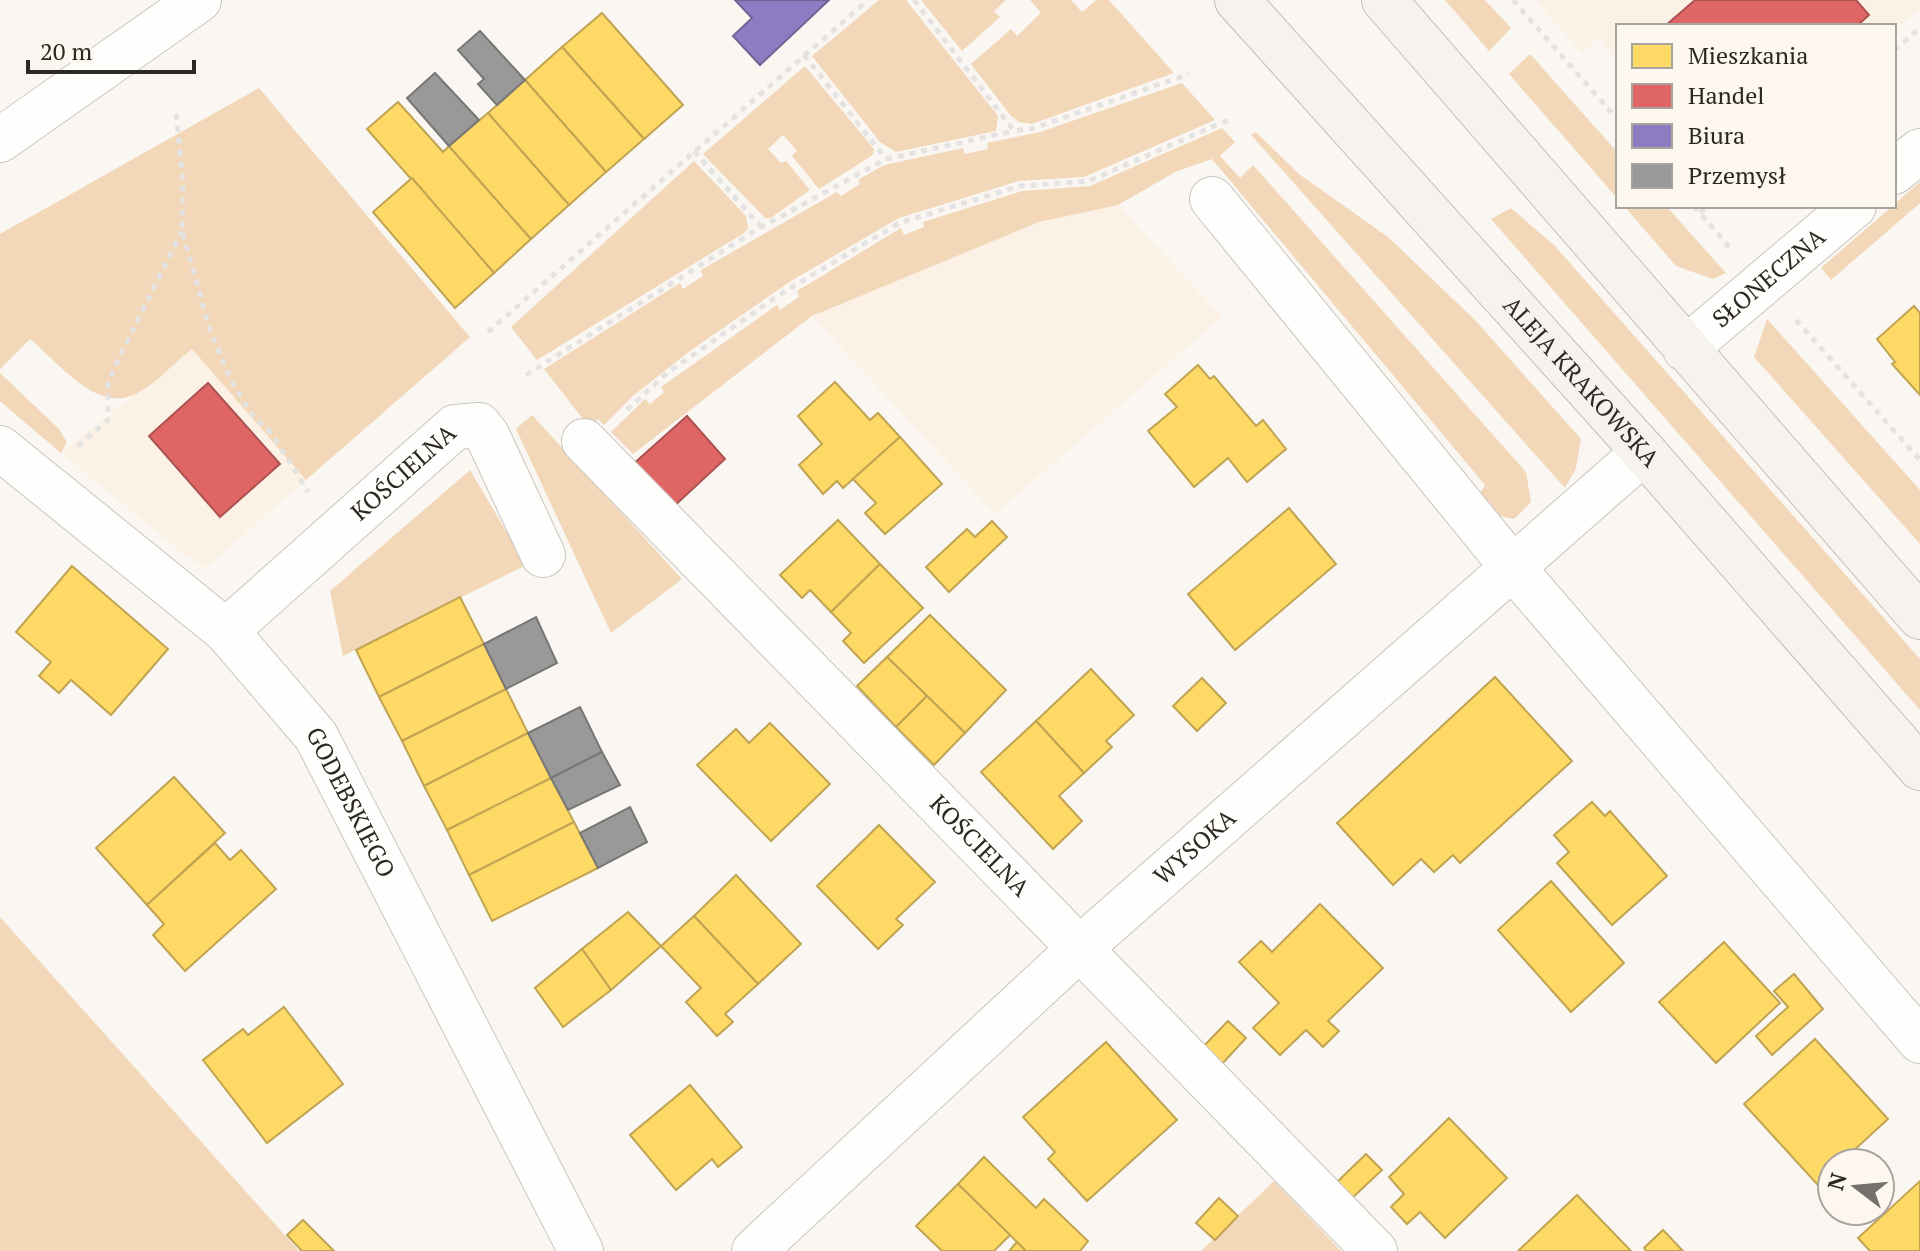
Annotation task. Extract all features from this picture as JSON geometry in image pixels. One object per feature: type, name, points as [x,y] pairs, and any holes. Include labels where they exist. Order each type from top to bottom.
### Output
[{"type":"main road","name":"ALEJA KRAKOWSKA","points":[[1237,0],[1644,452],[1920,768]]},
{"type":"main road","points":[[1384,0],[1920,617]]},
{"type":"street","points":[[0,140],[189,3]]},
{"type":"street","points":[[1896,170],[1920,151]]},
{"type":"street","points":[[1212,199],[1514,569],[1920,1041]]},
{"type":"street","name":"SŁONECZNA","points":[[1685,349],[1852,208]]},
{"type":"street","name":"KOŚCIELNA","points":[[226,631],[455,427],[467,423],[479,425],[487,435],[543,555]]},
{"type":"street","name":"KOŚCIELNA","points":[[588,445],[1375,1251]]},
{"type":"street","name":"GODEBSKIEGO","points":[[0,448],[226,631],[316,736],[581,1251]]},
{"type":"street","name":"WYSOKA","points":[[754,1251],[1079,949],[1644,452]]},
{"type":"path","points":[[488,332],[868,0]]},
{"type":"path","points":[[914,0],[1014,131]]},
{"type":"path","points":[[1513,0],[1616,118]]},
{"type":"path","points":[[1896,48],[1920,28]]},
{"type":"path","points":[[804,55],[886,159]]},
{"type":"path","points":[[526,375],[761,227],[886,159],[1034,128],[1189,74]]},
{"type":"path","points":[[176,114],[183,181],[182,230],[209,327],[231,381],[253,416],[272,434],[308,493]]},
{"type":"path","points":[[588,445],[667,373],[779,295],[899,223],[1020,186],[1089,181],[1228,120]]},
{"type":"path","points":[[694,151],[761,227]]},
{"type":"path","points":[[1696,208],[1736,254]]},
{"type":"path","points":[[1700,213],[1705,208]]},
{"type":"path","points":[[74,450],[108,420],[108,385],[114,368],[182,230]]},
{"type":"path","points":[[1789,312],[1920,460]]},
{"type":"shaded area","points":[[879,0],[906,0],[998,116],[996,131],[896,152],[880,142],[812,56]]},
{"type":"shaded area","points":[[921,0],[1006,0],[994,11],[1000,17],[962,51]]},
{"type":"shaded area","points":[[1030,0],[1071,0],[1082,12],[1096,0],[1109,0],[1174,73],[1032,124],[1019,122],[971,64],[1011,29],[1017,36],[1041,13]]},
{"type":"shaded area","points":[[1445,0],[1485,0],[1511,28],[1489,51]]},
{"type":"shaded area","points":[[1535,0],[1920,0],[1920,9],[1896,29],[1896,24],[1616,24],[1616,60],[1598,39],[1582,53]]},
{"type":"shaded area","points":[[1530,54],[1616,151],[1616,197],[1509,74]]},
{"type":"shaded area","points":[[805,66],[874,149],[873,155],[819,189],[792,156],[797,151],[783,135],[768,149],[781,163],[786,161],[810,190],[771,218],[765,218],[703,154]]},
{"type":"shaded area","points":[[1182,83],[1215,120],[1084,177],[1019,181],[899,218],[791,281],[690,351],[634,395],[604,425],[598,419],[590,428],[544,369],[680,283],[683,289],[703,276],[701,270],[837,192],[841,196],[860,184],[858,180],[884,165],[963,148],[965,154],[988,149],[987,143],[1040,132]]},
{"type":"shaded area","points":[[259,88],[470,337],[306,480],[192,349],[149,386],[133,395],[119,398],[105,396],[77,381],[30,339],[0,369],[0,234]]},
{"type":"shaded area","points":[[1222,128],[1235,142],[1220,156],[1240,178],[1253,165],[1526,472],[1531,502],[1514,519],[1496,515],[1479,494],[1485,485],[1212,159],[1175,172],[1118,205],[1039,222],[812,316],[633,454],[611,432],[645,399],[650,404],[664,392],[661,387],[777,305],[780,310],[799,297],[797,291],[901,228],[904,235],[924,227],[923,222],[1022,191],[1090,186]]},
{"type":"shaded area","points":[[1256,132],[1299,174],[1388,237],[1475,320],[1581,439],[1576,468],[1565,488],[1251,135]]},
{"type":"shaded area","points":[[694,161],[746,216],[748,228],[537,360],[511,327]]},
{"type":"shaded area","points":[[1920,182],[1920,203],[1831,280],[1821,268],[1890,208],[1896,208],[1896,203]]},
{"type":"shaded area","points":[[1118,205],[1222,317],[995,514],[812,316],[1039,222]]},
{"type":"shaded area","points":[[1511,208],[1554,245],[1920,659],[1920,710],[1491,219]]},
{"type":"shaded area","points":[[1626,208],[1668,208],[1726,273],[1713,279],[1676,266]]},
{"type":"shaded area","points":[[1767,319],[1920,490],[1920,544],[1754,357]]},
{"type":"shaded area","points":[[192,349],[306,480],[206,568],[185,555],[61,453]]},
{"type":"shaded area","points":[[0,373],[59,429],[67,442],[61,453],[0,401]]},
{"type":"shaded area","points":[[532,415],[682,579],[611,633],[516,429]]},
{"type":"shaded area","points":[[470,470],[526,565],[343,656],[330,591]]},
{"type":"shaded area","points":[[0,917],[299,1251],[0,1251]]},
{"type":"shaded area","points":[[1274,1181],[1341,1251],[1201,1251]]},
{"type":"building: Mieszkania","points":[[602,13],[683,105],[644,139],[562,47]]},
{"type":"building: Mieszkania","points":[[562,47],[644,139],[606,172],[525,80]]},
{"type":"building: Mieszkania","points":[[525,80],[606,172],[569,205],[488,113]]},
{"type":"building: Mieszkania","points":[[398,102],[443,152],[449,146],[531,239],[494,273],[367,129]]},
{"type":"building: Mieszkania","points":[[488,113],[569,205],[531,239],[449,146]]},
{"type":"building: Mieszkania","points":[[412,178],[494,273],[455,308],[373,212]]},
{"type":"building: Mieszkania","points":[[1914,306],[1920,313],[1920,395],[1892,364],[1895,362],[1877,339]]},
{"type":"building: Mieszkania","points":[[1198,365],[1210,379],[1214,376],[1256,426],[1263,420],[1286,449],[1247,482],[1228,458],[1194,487],[1148,431],[1177,407],[1165,394]]},
{"type":"building: Mieszkania","points":[[835,382],[870,420],[878,413],[900,437],[843,488],[837,481],[823,494],[799,465],[822,444],[798,416]]},
{"type":"building: Mieszkania","points":[[900,437],[942,484],[885,534],[865,513],[876,503],[853,479]]},
{"type":"building: Mieszkania","points":[[1289,508],[1336,564],[1235,650],[1188,594]]},
{"type":"building: Mieszkania","points":[[838,520],[880,564],[831,612],[810,590],[802,598],[780,575]]},
{"type":"building: Mieszkania","points":[[992,521],[1007,537],[949,592],[926,567],[967,529],[975,537]]},
{"type":"building: Mieszkania","points":[[880,564],[923,608],[864,663],[843,641],[851,633],[831,612]]},
{"type":"building: Mieszkania","points":[[72,566],[168,649],[111,715],[71,680],[59,693],[39,676],[51,662],[16,632]]},
{"type":"building: Mieszkania","points":[[460,597],[484,644],[379,697],[356,650]]},
{"type":"building: Mieszkania","points":[[930,615],[1006,690],[965,733],[887,657]]},
{"type":"building: Mieszkania","points":[[484,644],[506,689],[402,741],[379,697]]},
{"type":"building: Mieszkania","points":[[887,657],[927,696],[896,727],[857,686]]},
{"type":"building: Mieszkania","points":[[1091,669],[1134,715],[1106,741],[1112,747],[1084,773],[1036,721]]},
{"type":"building: Mieszkania","points":[[1495,677],[1572,761],[1460,863],[1453,855],[1434,872],[1421,859],[1393,885],[1337,823]]},
{"type":"building: Mieszkania","points":[[1202,678],[1226,703],[1197,731],[1173,706]]},
{"type":"building: Mieszkania","points":[[506,689],[528,733],[424,786],[402,741]]},
{"type":"building: Mieszkania","points":[[927,696],[965,733],[934,765],[896,727]]},
{"type":"building: Mieszkania","points":[[1036,721],[1084,773],[1059,796],[1082,821],[1053,849],[981,772]]},
{"type":"building: Mieszkania","points":[[770,723],[830,784],[771,841],[697,765],[736,729],[749,743]]},
{"type":"building: Mieszkania","points":[[528,733],[551,778],[447,830],[424,786]]},
{"type":"building: Mieszkania","points":[[174,777],[225,833],[147,905],[96,848]]},
{"type":"building: Mieszkania","points":[[551,778],[574,822],[469,875],[447,830]]},
{"type":"building: Mieszkania","points":[[1592,802],[1605,816],[1610,811],[1667,876],[1612,925],[1557,863],[1569,852],[1554,835]]},
{"type":"building: Mieszkania","points":[[574,822],[598,868],[492,921],[469,875]]},
{"type":"building: Mieszkania","points":[[879,825],[935,882],[896,919],[903,925],[878,949],[817,886]]},
{"type":"building: Mieszkania","points":[[215,843],[230,860],[241,850],[276,889],[185,971],[153,935],[164,924],[147,905]]},
{"type":"building: Mieszkania","points":[[736,875],[801,944],[758,984],[694,916]]},
{"type":"building: Mieszkania","points":[[1551,881],[1624,963],[1571,1012],[1498,930]]},
{"type":"building: Mieszkania","points":[[1320,904],[1383,968],[1328,1021],[1339,1031],[1323,1047],[1306,1030],[1280,1055],[1253,1028],[1279,1003],[1239,962],[1261,941],[1272,952]]},
{"type":"building: Mieszkania","points":[[628,912],[661,946],[611,990],[582,949]]},
{"type":"building: Mieszkania","points":[[694,916],[758,984],[725,1014],[733,1022],[717,1036],[686,1002],[701,988],[661,946]]},
{"type":"building: Mieszkania","points":[[1724,942],[1780,1003],[1716,1063],[1659,1002]]},
{"type":"building: Mieszkania","points":[[582,949],[611,990],[563,1027],[535,988]]},
{"type":"building: Mieszkania","points":[[1794,974],[1823,1009],[1772,1055],[1756,1036],[1788,1007],[1774,991]]},
{"type":"building: Mieszkania","points":[[284,1007],[343,1084],[267,1143],[203,1060],[243,1029],[248,1035]]},
{"type":"building: Mieszkania","points":[[1228,1021],[1246,1038],[1220,1066],[1201,1049]]},
{"type":"building: Mieszkania","points":[[1815,1039],[1888,1119],[1857,1147],[1816,1147],[1816,1183],[1744,1104]]},
{"type":"building: Mieszkania","points":[[1106,1042],[1177,1120],[1087,1201],[1048,1159],[1055,1152],[1023,1117]]},
{"type":"building: Mieszkania","points":[[690,1085],[742,1147],[718,1167],[712,1159],[676,1190],[630,1135]]},
{"type":"building: Mieszkania","points":[[1449,1118],[1507,1178],[1445,1238],[1420,1212],[1407,1224],[1391,1207],[1404,1194],[1389,1177]]},
{"type":"building: Mieszkania","points":[[1366,1154],[1382,1170],[1351,1199],[1336,1183]]},
{"type":"building: Mieszkania","points":[[984,1157],[1036,1208],[1044,1199],[1088,1241],[1080,1251],[1026,1251],[958,1184]]},
{"type":"building: Mieszkania","points":[[1920,1181],[1920,1251],[1870,1251],[1858,1238],[1870,1227],[1896,1227],[1896,1203]]},
{"type":"building: Mieszkania","points":[[958,1184],[1010,1235],[994,1251],[942,1251],[916,1226]]},
{"type":"building: Mieszkania","points":[[1577,1195],[1631,1251],[1518,1251]]},
{"type":"building: Mieszkania","points":[[1219,1198],[1238,1216],[1215,1240],[1196,1223]]},
{"type":"building: Mieszkania","points":[[303,1220],[334,1251],[302,1251],[287,1235]]},
{"type":"building: Mieszkania","points":[[1663,1230],[1683,1251],[1646,1251],[1644,1248]]},
{"type":"building: Mieszkania","points":[[1017,1242],[1026,1251],[1009,1251]]},
{"type":"building: Handel","points":[[1695,0],[1856,0],[1869,15],[1859,24],[1667,24]]},
{"type":"building: Handel","points":[[208,383],[280,464],[220,517],[149,436]]},
{"type":"building: Handel","points":[[687,416],[725,459],[671,509],[631,466]]},
{"type":"building: Biura","points":[[735,0],[829,0],[760,65],[733,36],[752,18]]},
{"type":"building: Przemysł","points":[[480,31],[525,80],[497,105],[478,84],[484,79],[458,50]]},
{"type":"building: Przemysł","points":[[435,73],[479,120],[449,146],[407,98]]},
{"type":"building: Przemysł","points":[[536,617],[557,663],[506,689],[484,644]]},
{"type":"building: Przemysł","points":[[580,707],[602,752],[551,778],[528,733]]},
{"type":"building: Przemysł","points":[[602,752],[620,785],[568,810],[551,778]]},
{"type":"building: Przemysł","points":[[630,807],[647,842],[598,868],[580,833]]}]
